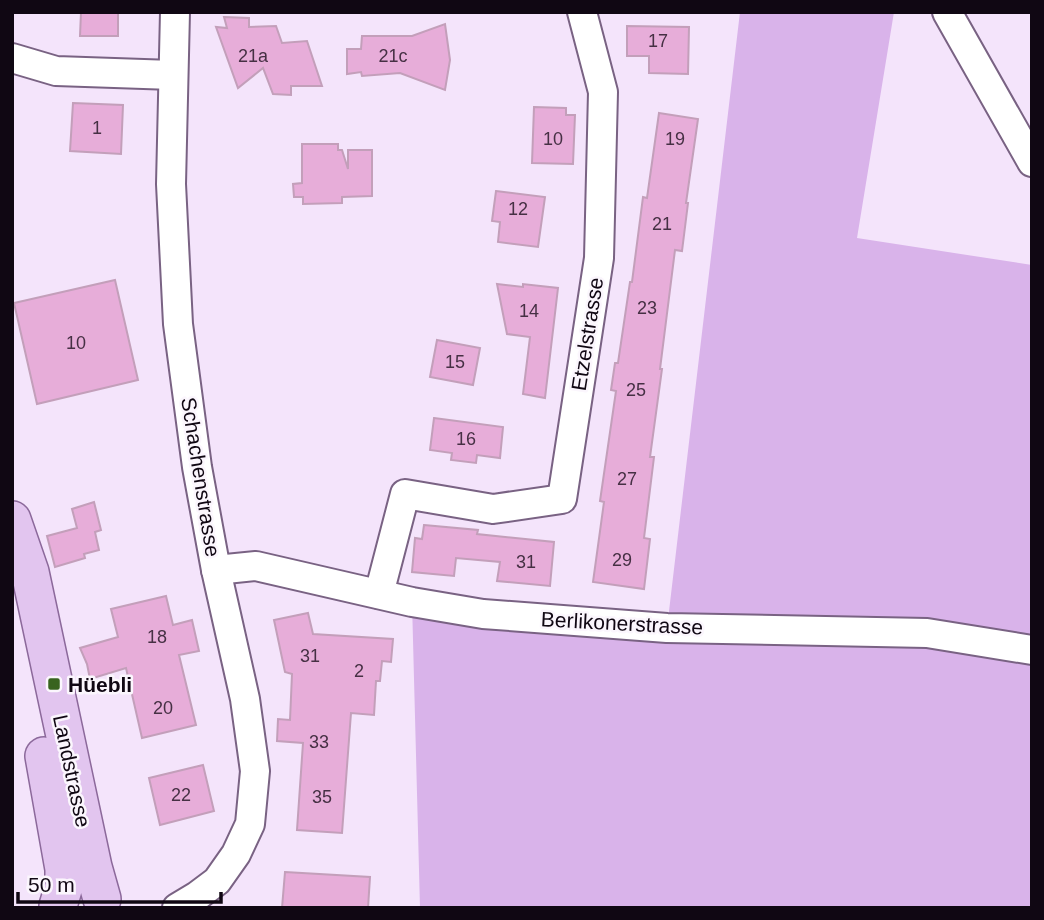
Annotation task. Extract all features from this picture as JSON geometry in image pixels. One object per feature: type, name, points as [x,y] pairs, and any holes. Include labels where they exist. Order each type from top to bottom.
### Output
[{"type":"main road","name":"Landstrasse","points":[[12,520],[30,572],[93,867],[108,904]]},
{"type":"main road","name":"Landstrasse","points":[[12,597],[26,658],[64,869],[64,886],[57,907]]},
{"type":"main road","points":[[57,907],[70,899],[83,896],[108,904]]},
{"type":"street","name":"Schachenstrasse","points":[[175,12],[171,184],[178,324],[191,433],[216,570],[245,699],[255,771],[250,824],[236,854],[217,881],[177,908]]},
{"type":"street","name":"Etzelstrasse","points":[[379,594],[405,494],[493,509],[562,499],[599,258],[603,92],[582,12]]},
{"type":"street","points":[[947,12],[1032,162]]},
{"type":"street","points":[[12,58],[56,71],[173,75]]},
{"type":"street","name":"Berlikonerstrasse","points":[[216,570],[256,566],[412,602],[483,614],[667,628],[927,633],[1032,650]]},
{"type":"shaded area","points":[[740,12],[894,12],[857,238],[1032,265],[1032,908],[420,908],[412,602],[667,628]]},
{"type":"building","points":[[81,12],[118,12],[118,36],[80,36]]},
{"type":"building","points":[[224,17],[249,18],[249,27],[276,26],[282,43],[307,41],[322,86],[291,86],[291,95],[273,94],[263,68],[238,88],[216,27],[227,28]]},
{"type":"building","points":[[445,24],[450,60],[445,90],[400,73],[362,76],[361,72],[347,74],[347,49],[361,49],[362,36],[412,36]]},
{"type":"building","points":[[627,26],[689,27],[688,74],[649,73],[649,56],[627,56]]},
{"type":"building","points":[[73,103],[123,105],[121,154],[70,151]]},
{"type":"building","points":[[534,107],[566,108],[566,115],[575,115],[573,164],[532,163]]},
{"type":"building","points":[[659,113],[698,119],[682,251],[675,250],[660,369],[650,457],[654,457],[644,538],[650,539],[644,589],[593,582],[604,502],[600,501],[616,391],[611,390],[632,282],[643,197],[647,198]]},
{"type":"building","points":[[302,144],[338,144],[338,150],[342,150],[348,169],[348,150],[372,150],[372,196],[342,197],[342,203],[303,204],[303,197],[294,197],[293,184],[302,183]]},
{"type":"building","points":[[496,191],[545,197],[538,247],[498,242],[500,222],[492,221]]},
{"type":"building","points":[[115,280],[138,380],[37,404],[14,303]]},
{"type":"building","points":[[497,284],[558,288],[545,398],[523,394],[530,337],[507,334]]},
{"type":"building","points":[[437,340],[480,348],[473,385],[430,377]]},
{"type":"building","points":[[434,418],[503,427],[500,458],[477,455],[476,463],[451,460],[452,453],[430,450]]},
{"type":"building","points":[[94,502],[101,530],[95,532],[99,550],[84,554],[85,558],[55,567],[47,536],[77,528],[72,509]]},
{"type":"building","points":[[424,525],[554,542],[550,586],[497,581],[500,562],[456,558],[454,576],[412,572],[415,538],[422,539]]},
{"type":"building","points":[[166,596],[173,625],[192,620],[199,651],[179,655],[196,725],[142,738],[126,668],[90,679],[80,648],[118,637],[111,609]]},
{"type":"building","points":[[308,613],[313,634],[393,639],[391,662],[382,661],[380,681],[376,681],[374,715],[351,713],[342,833],[297,830],[303,743],[277,741],[278,719],[290,720],[292,674],[285,672],[274,620]]},
{"type":"building","points":[[203,765],[214,811],[160,825],[149,778]]},
{"type":"building","points":[[285,872],[370,877],[368,908],[282,908]]},
{"type":"place","name":"Hüebli","points":[[54,684]]}]
